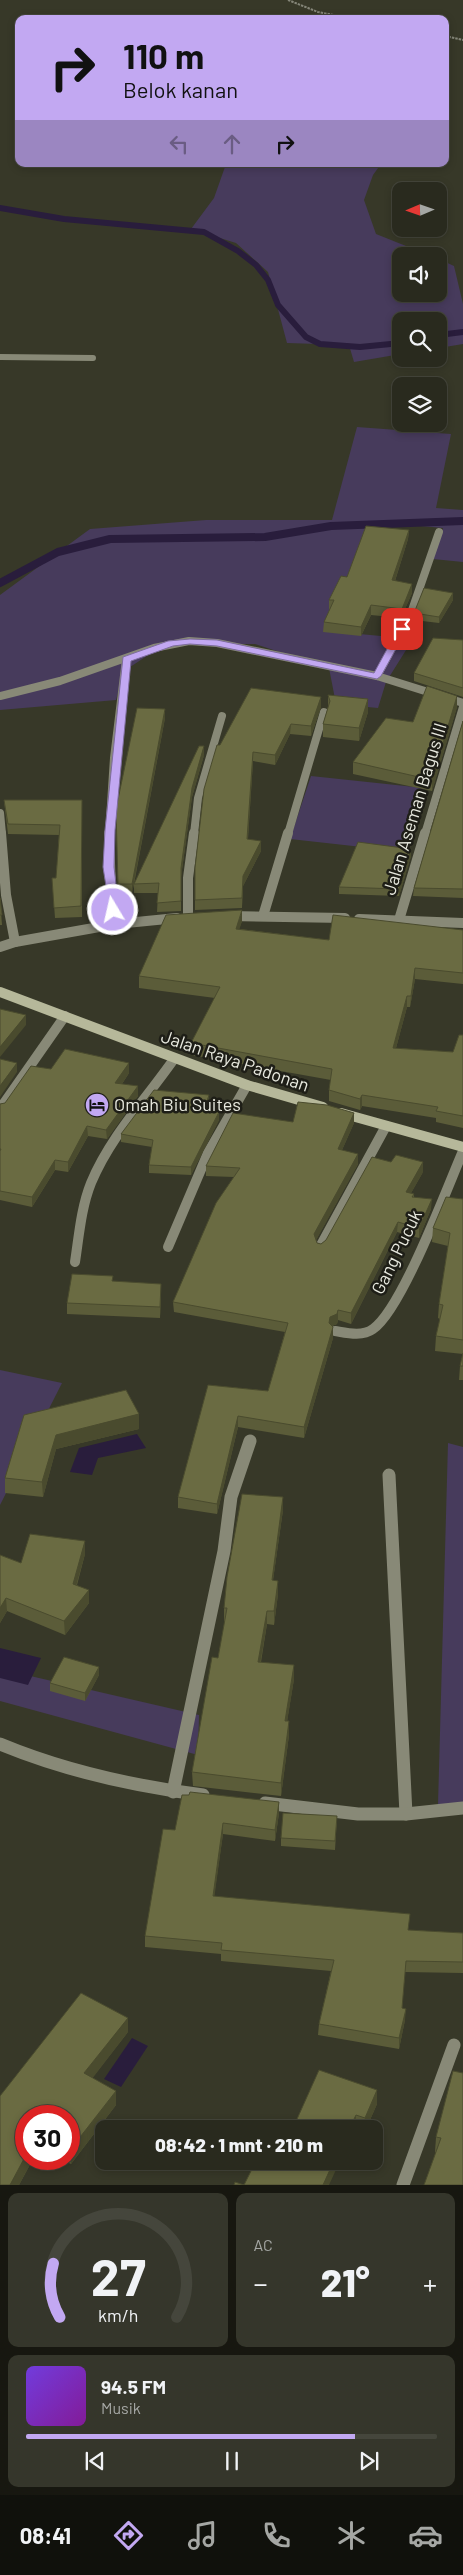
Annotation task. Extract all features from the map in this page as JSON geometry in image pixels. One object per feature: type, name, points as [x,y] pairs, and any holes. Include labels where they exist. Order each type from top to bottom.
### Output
[{"type":"main road","name":"Jalan Raya Padonan","points":[[0,992],[247,1085],[463,1149]]},
{"type":"street","points":[[0,357],[94,358]]},
{"type":"street","points":[[377,676],[410,613],[439,532]]},
{"type":"street","points":[[0,696],[60,681],[172,643],[208,642],[377,676],[463,705]]},
{"type":"street","points":[[116,924],[110,896],[108,867],[116,746],[126,659]]},
{"type":"street","name":"Jalan Aseman Bagus III","points":[[399,920],[463,705]]},
{"type":"street","points":[[264,916],[324,712]]},
{"type":"street","points":[[0,947],[15,942],[116,924],[193,917],[188,878],[198,798],[222,716]]},
{"type":"street","points":[[0,813],[6,895],[15,942]]},
{"type":"street","points":[[216,916],[463,923]]},
{"type":"street","points":[[0,1109],[65,1016]]},
{"type":"street","points":[[74,1262],[89,1190],[96,1173],[117,1138],[174,1059]]},
{"type":"street","points":[[168,1246],[208,1153],[247,1085]]},
{"type":"street","points":[[320,1247],[386,1126]]},
{"type":"street","name":"Gang Pucuk","points":[[335,1331],[362,1334],[374,1328],[398,1296],[463,1149]]},
{"type":"street","points":[[173,1792],[224,1550],[231,1497],[250,1441]]},
{"type":"street","points":[[389,1475],[406,1814]]},
{"type":"street","points":[[0,1744],[68,1771],[173,1792],[212,1796]]},
{"type":"street","points":[[251,1801],[358,1814],[406,1814],[463,1808]]},
{"type":"street","points":[[403,2185],[454,2045]]},
{"type":"path","points":[[288,0],[318,12],[334,15]]},
{"type":"path","points":[[449,37],[463,40]]},
{"type":"shaded area","points":[[225,167],[379,167],[373,175],[364,200],[376,234],[408,247],[392,247],[392,302],[447,302],[447,263],[454,266],[463,304],[463,344],[447,347],[447,312],[392,312],[392,356],[354,362],[349,345],[287,343],[268,272],[236,243],[191,229],[214,198]]},
{"type":"shaded area","points":[[357,427],[392,430],[392,432],[451,434],[436,508],[463,510],[463,562],[433,559],[443,528],[377,522],[338,632],[413,639],[386,682],[378,708],[336,704],[329,668],[255,644],[165,644],[124,671],[116,700],[0,710],[0,595],[90,529],[206,520],[332,520]]},
{"type":"shaded area","points":[[311,776],[424,788],[407,852],[290,839]]},
{"type":"shaded area","points":[[0,1370],[62,1383],[0,1505]]},
{"type":"shaded area","points":[[137,1434],[146,1448],[98,1458],[92,1475],[70,1472],[79,1448]]},
{"type":"shaded area","points":[[448,1443],[463,1447],[463,1807],[438,1805]]},
{"type":"shaded area","points":[[0,1648],[41,1658],[28,1685],[0,1678]]},
{"type":"shaded area","points":[[0,1669],[199,1715],[198,1755],[0,1701]]},
{"type":"shaded area","points":[[132,2038],[148,2046],[121,2087],[104,2079]]},
{"type":"building","points":[[366,526],[409,530],[392,580],[412,584],[402,609],[371,605],[361,627],[324,622],[334,600],[329,600],[341,576],[347,577]]},
{"type":"building","points":[[424,588],[453,593],[439,617],[414,613]]},
{"type":"building","points":[[433,638],[463,640],[463,688],[414,673]]},
{"type":"building","points":[[427,686],[457,696],[432,780],[353,762],[386,718],[413,722]]},
{"type":"building","points":[[251,688],[321,697],[311,726],[291,724],[275,755],[253,752],[247,839],[261,841],[243,876],[242,898],[195,900],[195,868],[204,789],[217,745],[220,745]]},
{"type":"building","points":[[328,695],[368,699],[359,728],[323,724],[330,701]]},
{"type":"building","points":[[137,708],[165,709],[132,884],[118,884],[116,809]]},
{"type":"building","points":[[463,721],[463,889],[414,888]]},
{"type":"building","points":[[199,746],[204,746],[192,788],[181,868],[181,901],[157,903],[159,883],[134,884]]},
{"type":"building","points":[[4,800],[82,800],[81,906],[54,908],[52,878],[56,878],[60,825],[8,824]]},
{"type":"building","points":[[358,842],[411,849],[399,889],[339,887]]},
{"type":"building","points":[[0,898],[2,915],[0,915]]},
{"type":"building","points":[[242,910],[236,929],[329,940],[333,915],[463,930],[463,973],[415,968],[411,996],[407,996],[393,1048],[453,1052],[459,1035],[463,1035],[463,1116],[436,1111],[438,1107],[362,1095],[360,1099],[329,1090],[332,1069],[191,1043],[220,987],[139,976],[166,915]]},
{"type":"building","points":[[0,1009],[26,1015],[0,1047]]},
{"type":"building","points":[[65,1049],[129,1063],[115,1083],[138,1086],[106,1130],[87,1126],[68,1162],[55,1160],[32,1197],[0,1191],[0,1104],[5,1103],[31,1066],[51,1069]]},
{"type":"building","points":[[0,1059],[17,1063],[0,1086]]},
{"type":"building","points":[[154,1090],[209,1095],[204,1110],[219,1112],[191,1167],[149,1165],[153,1140],[121,1134]]},
{"type":"building","points":[[298,1102],[327,1105],[354,1113],[338,1149],[358,1154],[314,1234],[317,1243],[321,1244],[326,1240],[372,1157],[391,1162],[396,1155],[423,1162],[406,1192],[414,1194],[412,1197],[432,1199],[419,1228],[398,1222],[351,1313],[338,1310],[337,1314],[330,1317],[329,1323],[333,1327],[304,1427],[238,1416],[217,1504],[178,1497],[208,1385],[268,1391],[288,1323],[173,1302],[216,1203],[240,1168],[206,1166],[233,1113],[293,1122]]},
{"type":"building","points":[[446,1197],[463,1199],[463,1340],[436,1336],[443,1305],[439,1304],[450,1233],[433,1228]]},
{"type":"building","points":[[72,1274],[113,1276],[112,1281],[161,1284],[160,1307],[67,1303]]},
{"type":"building","points":[[463,1353],[463,1366],[460,1366]]},
{"type":"building","points":[[126,1390],[139,1414],[56,1435],[42,1482],[5,1478],[24,1415]]},
{"type":"building","points":[[242,1494],[283,1497],[272,1580],[278,1581],[274,1611],[267,1611],[258,1662],[294,1665],[285,1721],[289,1721],[281,1783],[192,1772],[212,1657],[218,1658],[227,1608],[224,1608],[227,1577]]},
{"type":"building","points":[[30,1534],[85,1541],[73,1584],[89,1590],[64,1621],[6,1598],[0,1608],[0,1555],[21,1563]]},
{"type":"building","points":[[64,1657],[99,1667],[85,1693],[50,1683]]},
{"type":"building","points":[[190,1792],[279,1802],[275,1830],[223,1823],[213,1896],[410,1914],[408,1930],[463,1933],[463,1962],[406,1961],[402,2008],[406,2009],[399,2038],[319,2024],[334,1960],[221,1950],[222,1943],[145,1936],[163,1829],[175,1830],[182,1795],[189,1795]]},
{"type":"building","points":[[283,1813],[337,1816],[335,1841],[281,1838]]},
{"type":"building","points":[[81,1993],[128,2018],[84,2073],[116,2091],[80,2137],[80,2105],[15,2105],[15,2170],[18,2170],[10,2185],[0,2185],[0,2096]]},
{"type":"building","points":[[319,2070],[377,2090],[365,2118],[356,2115],[354,2120],[297,2120]]},
{"type":"building","points":[[453,2071],[463,2073],[463,2185],[424,2185],[441,2138],[436,2137]]},
{"type":"building","points":[[252,2170],[330,2170],[323,2185],[244,2185]]},
{"type":"waterway","points":[[0,208],[64,219],[204,232],[238,251],[256,265],[268,280],[278,305],[306,337],[320,344],[360,347],[392,344]]},
{"type":"waterway","points":[[447,334],[463,332]]},
{"type":"waterway","points":[[0,583],[58,552],[110,539],[265,537],[331,526],[463,521]]},
{"type":"place","name":"Omah Biu Suites","points":[[97,1105]]},
{"type":"route","points":[[113,910],[108,867],[116,746],[126,659],[154,648],[190,641],[217,643],[377,676],[402,629]]}]
